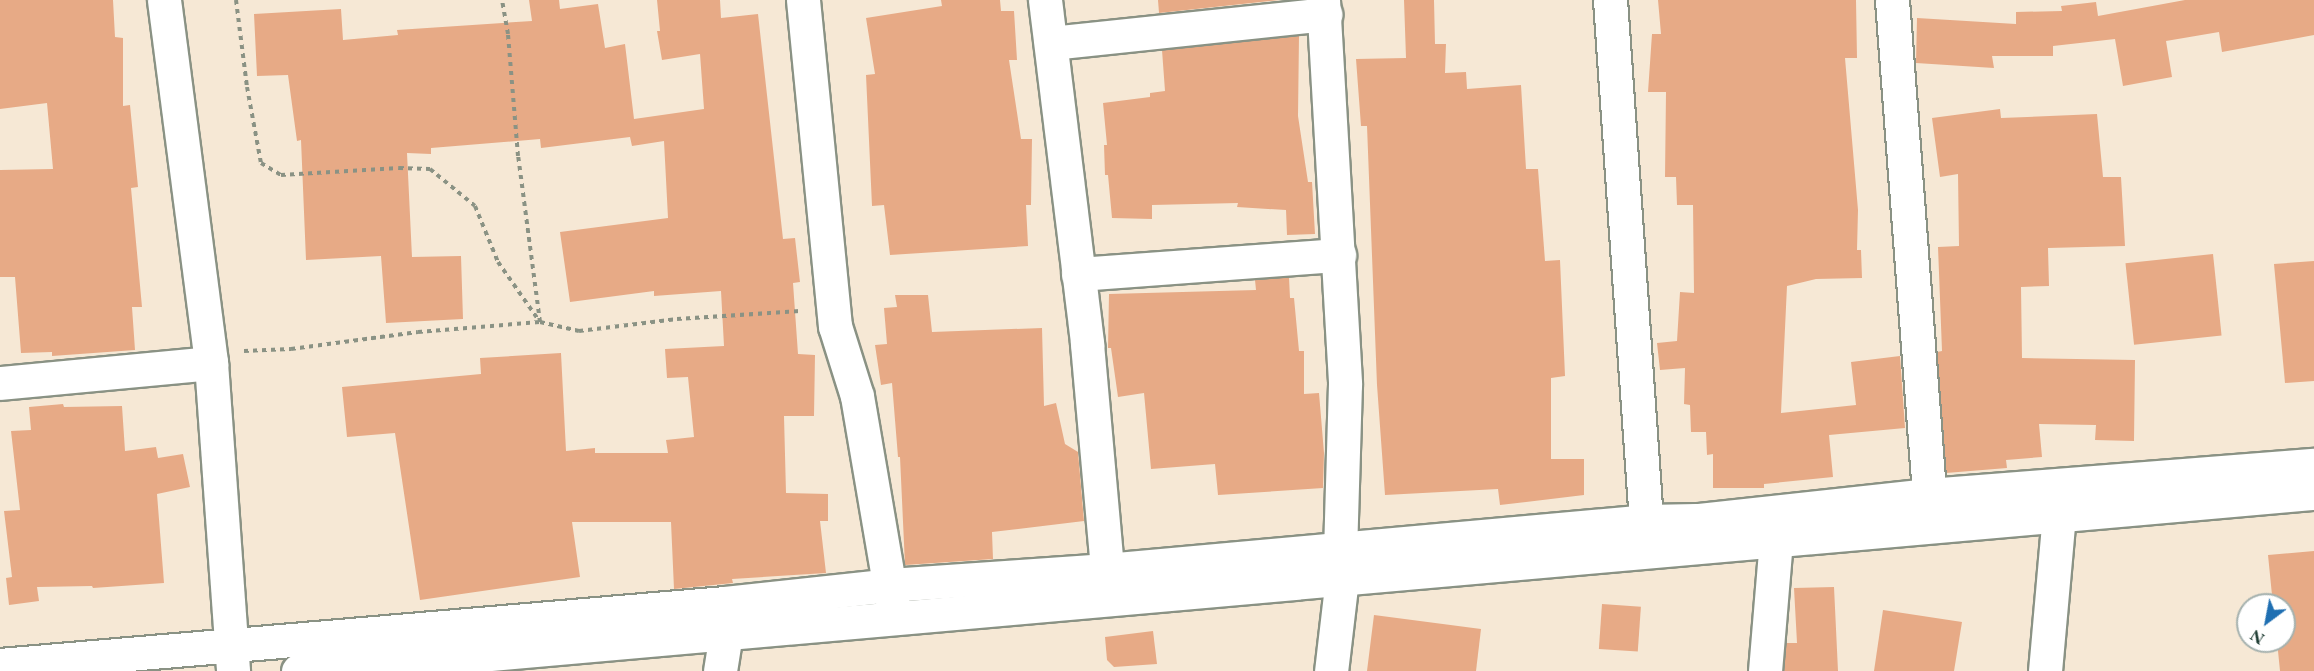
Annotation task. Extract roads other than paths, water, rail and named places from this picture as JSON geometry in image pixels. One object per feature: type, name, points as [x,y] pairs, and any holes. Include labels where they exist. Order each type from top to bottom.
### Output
[{"type":"street","points":[[165,0],[211,358],[232,658]]},
{"type":"street","points":[[803,0],[836,326],[856,396],[895,618]]},
{"type":"street","points":[[1045,0],[1078,274],[1108,585]]},
{"type":"street","points":[[1610,0],[1646,521]]},
{"type":"street","points":[[1892,0],[1929,495]]},
{"type":"street","points":[[1050,43],[1324,7],[1345,384],[1341,564],[1331,671]]},
{"type":"street","points":[[1078,274],[1339,255]]},
{"type":"street","points":[[0,383],[211,358]]},
{"type":"street","points":[[0,666],[232,658],[726,618],[895,618],[1108,585],[1698,533],[1929,495],[2314,465]]},
{"type":"street","points":[[1341,564],[1646,521],[1698,533],[1776,540],[2314,493]]},
{"type":"street","points":[[2045,671],[2059,515]]},
{"type":"street","points":[[1765,671],[1776,540]]},
{"type":"street","points":[[726,618],[890,585],[1108,585]]},
{"type":"street","points":[[720,671],[726,618]]},
{"type":"street","points":[[298,671],[451,642]]}]
